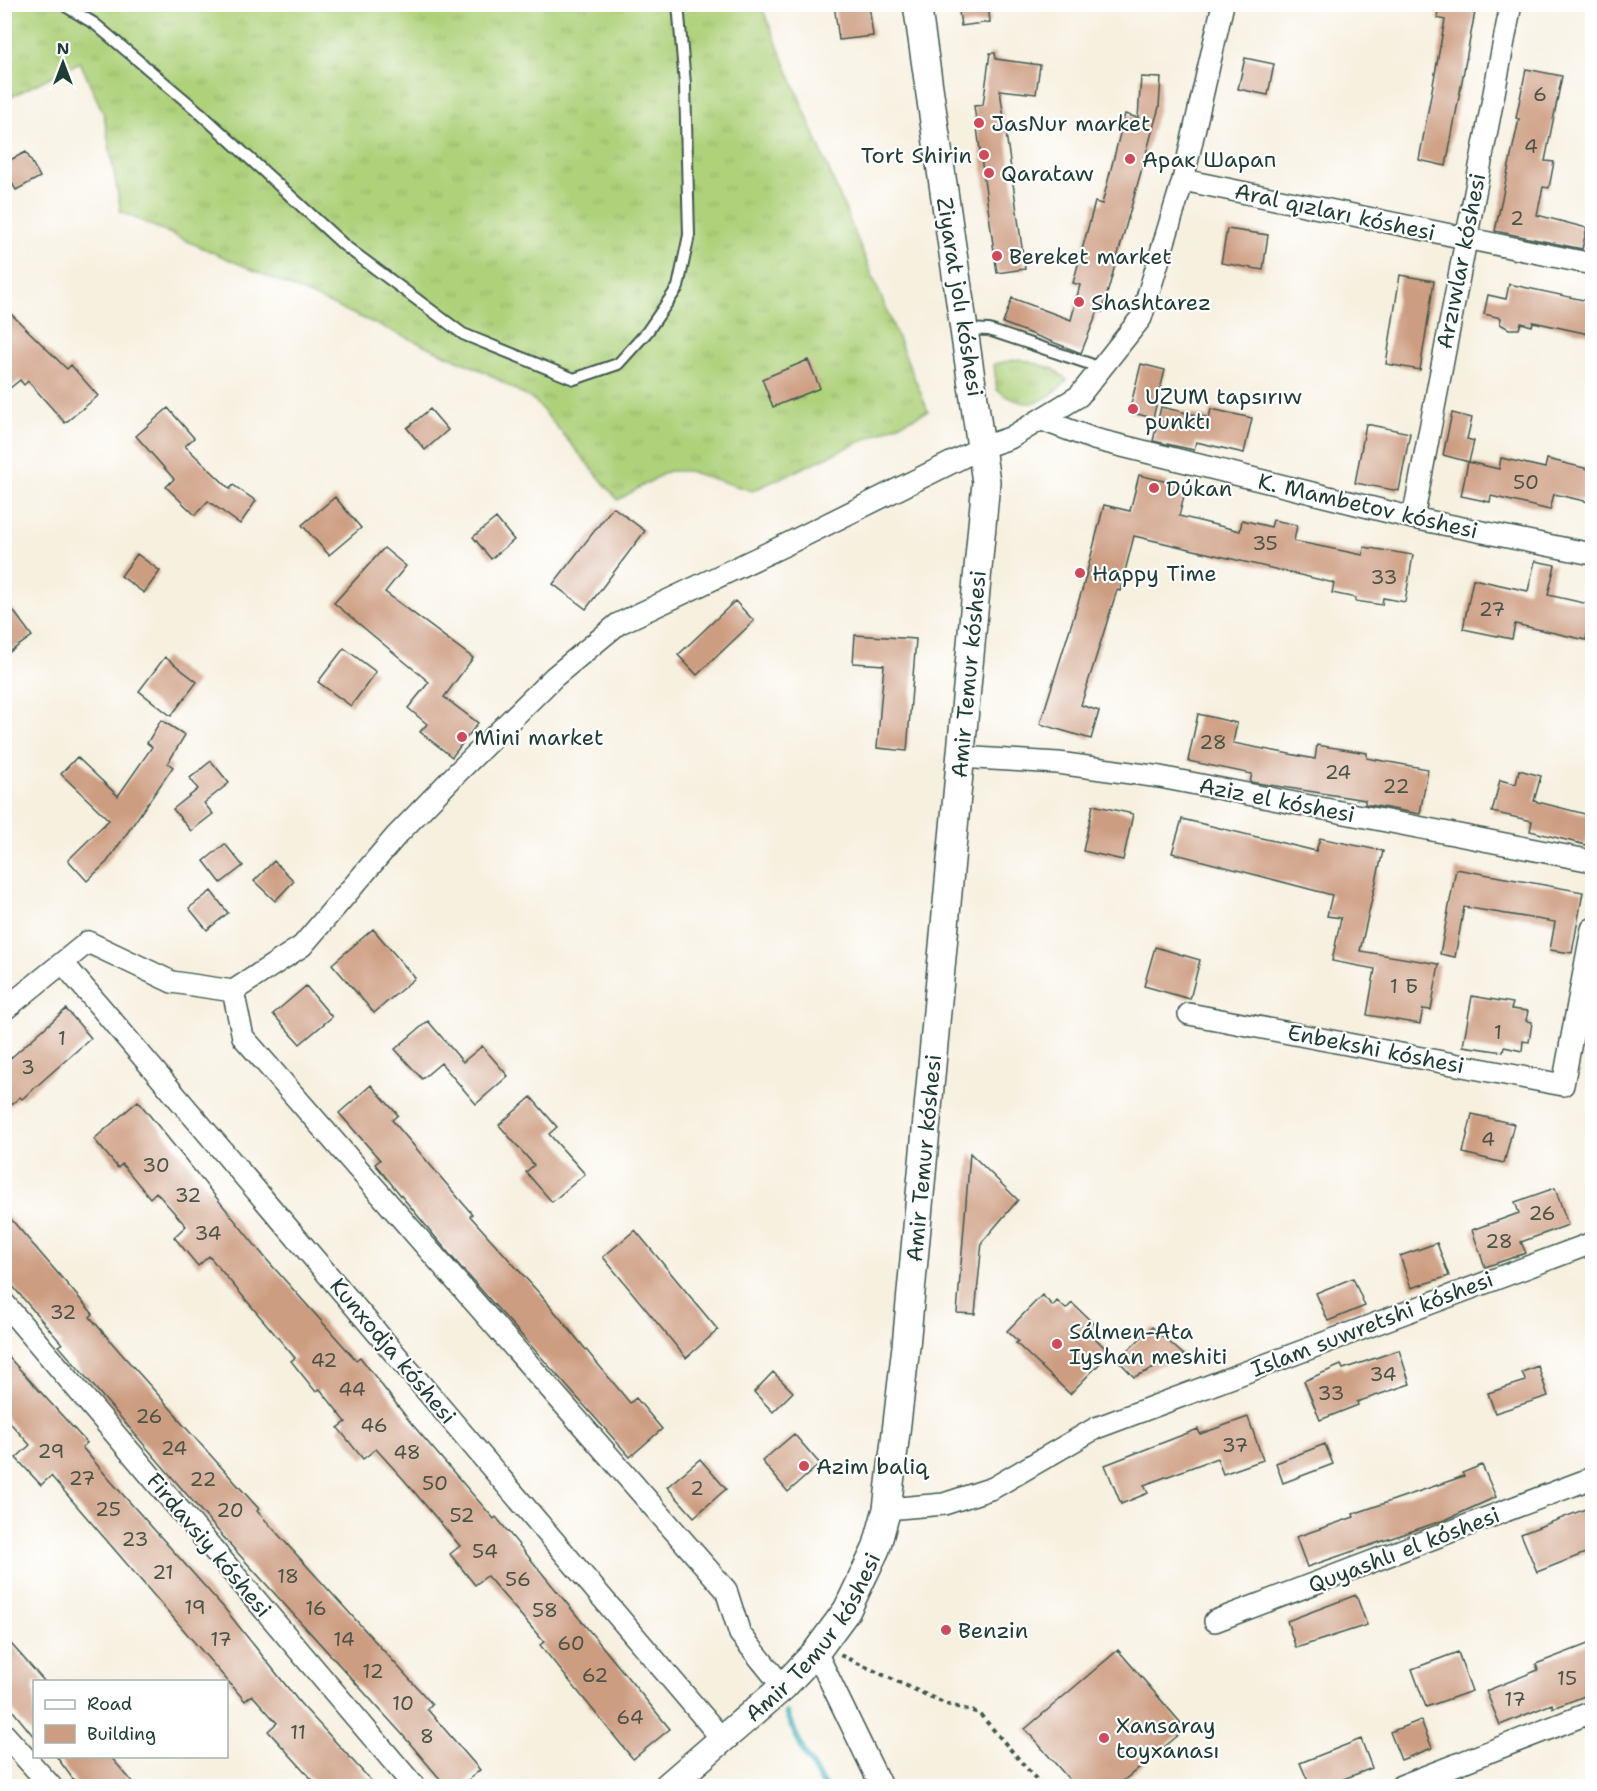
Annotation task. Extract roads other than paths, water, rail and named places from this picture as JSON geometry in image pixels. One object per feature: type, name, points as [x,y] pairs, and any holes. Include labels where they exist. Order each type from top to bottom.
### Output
[{"type":"street","name":"Ziyarat jolı kóshesi","points":[[917,4],[982,447]]},
{"type":"street","points":[[4,1010],[88,942],[172,982],[233,991],[302,946],[396,836],[457,773],[554,677],[618,624],[783,546],[982,447],[1010,438],[1079,396],[1141,318],[1183,180],[1223,4]]},
{"type":"street","name":"Arzıwlar kóshesi","points":[[1413,518],[1511,4]]},
{"type":"street","name":"Aral qızları kóshesi","points":[[1183,180],[1593,264]]},
{"type":"street","name":"K. Mambetov kóshesi","points":[[1042,420],[1094,440],[1413,518],[1593,554]]},
{"type":"street","name":"Amir Temur kóshesi","points":[[668,1786],[825,1652],[876,1549],[887,1509],[905,1356],[986,482],[982,447]]},
{"type":"street","name":"Aziz el kóshesi","points":[[959,757],[1058,763],[1160,777],[1593,861]]},
{"type":"street","name":"Enbekshi kóshesi","points":[[1189,1014],[1563,1085],[1593,928]]},
{"type":"street","name":"Kunxodja kóshesi","points":[[63,963],[723,1740]]},
{"type":"street","points":[[233,991],[243,1037],[726,1590],[740,1635],[783,1686]]},
{"type":"street","name":"Islam suwretshi kóshesi","points":[[887,1509],[944,1504],[993,1488],[1096,1428],[1593,1243]]},
{"type":"street","name":"Firdavsiy kóshesi","points":[[4,1303],[414,1786]]},
{"type":"street","name":"Quyashlı el kóshesi","points":[[1215,1621],[1593,1478]]},
{"type":"street","points":[[825,1652],[881,1786]]},
{"type":"street","points":[[1401,1786],[1593,1712]]},
{"type":"street","points":[[4,1734],[51,1786]]},
{"type":"lane","points":[[62,4],[94,24],[199,112],[345,246],[453,327],[574,379],[618,364],[647,332],[678,287],[689,235],[685,84],[678,4]]},
{"type":"lane","points":[[964,329],[990,330],[1090,364]]},
{"type":"waterway","points":[[786,1713],[805,1755],[824,1786]]},
{"type":"place","name":"JasNur market","points":[[979,123]]},
{"type":"place","name":"Tort Shirin","points":[[984,155]]},
{"type":"place","name":"Арак Шарап","points":[[1130,159]]},
{"type":"place","name":"Qarataw","points":[[989,173]]},
{"type":"place","name":"Bereket market","points":[[997,256]]},
{"type":"place","name":"Shashtarez","points":[[1079,302]]},
{"type":"place","name":"UZUM tapsırıw punktı","points":[[1133,409]]},
{"type":"place","name":"Dúkan","points":[[1154,488]]},
{"type":"place","name":"Happy Time","points":[[1080,573]]},
{"type":"place","name":"Mini market","points":[[462,737]]},
{"type":"place","name":"Sálmen-Ata Iyshan meshiti","points":[[1057,1344]]},
{"type":"place","name":"Azim baliq","points":[[804,1466]]},
{"type":"place","name":"Benzin","points":[[946,1630]]},
{"type":"place","name":"Xansaray toyxanası","points":[[1104,1738]]}]
